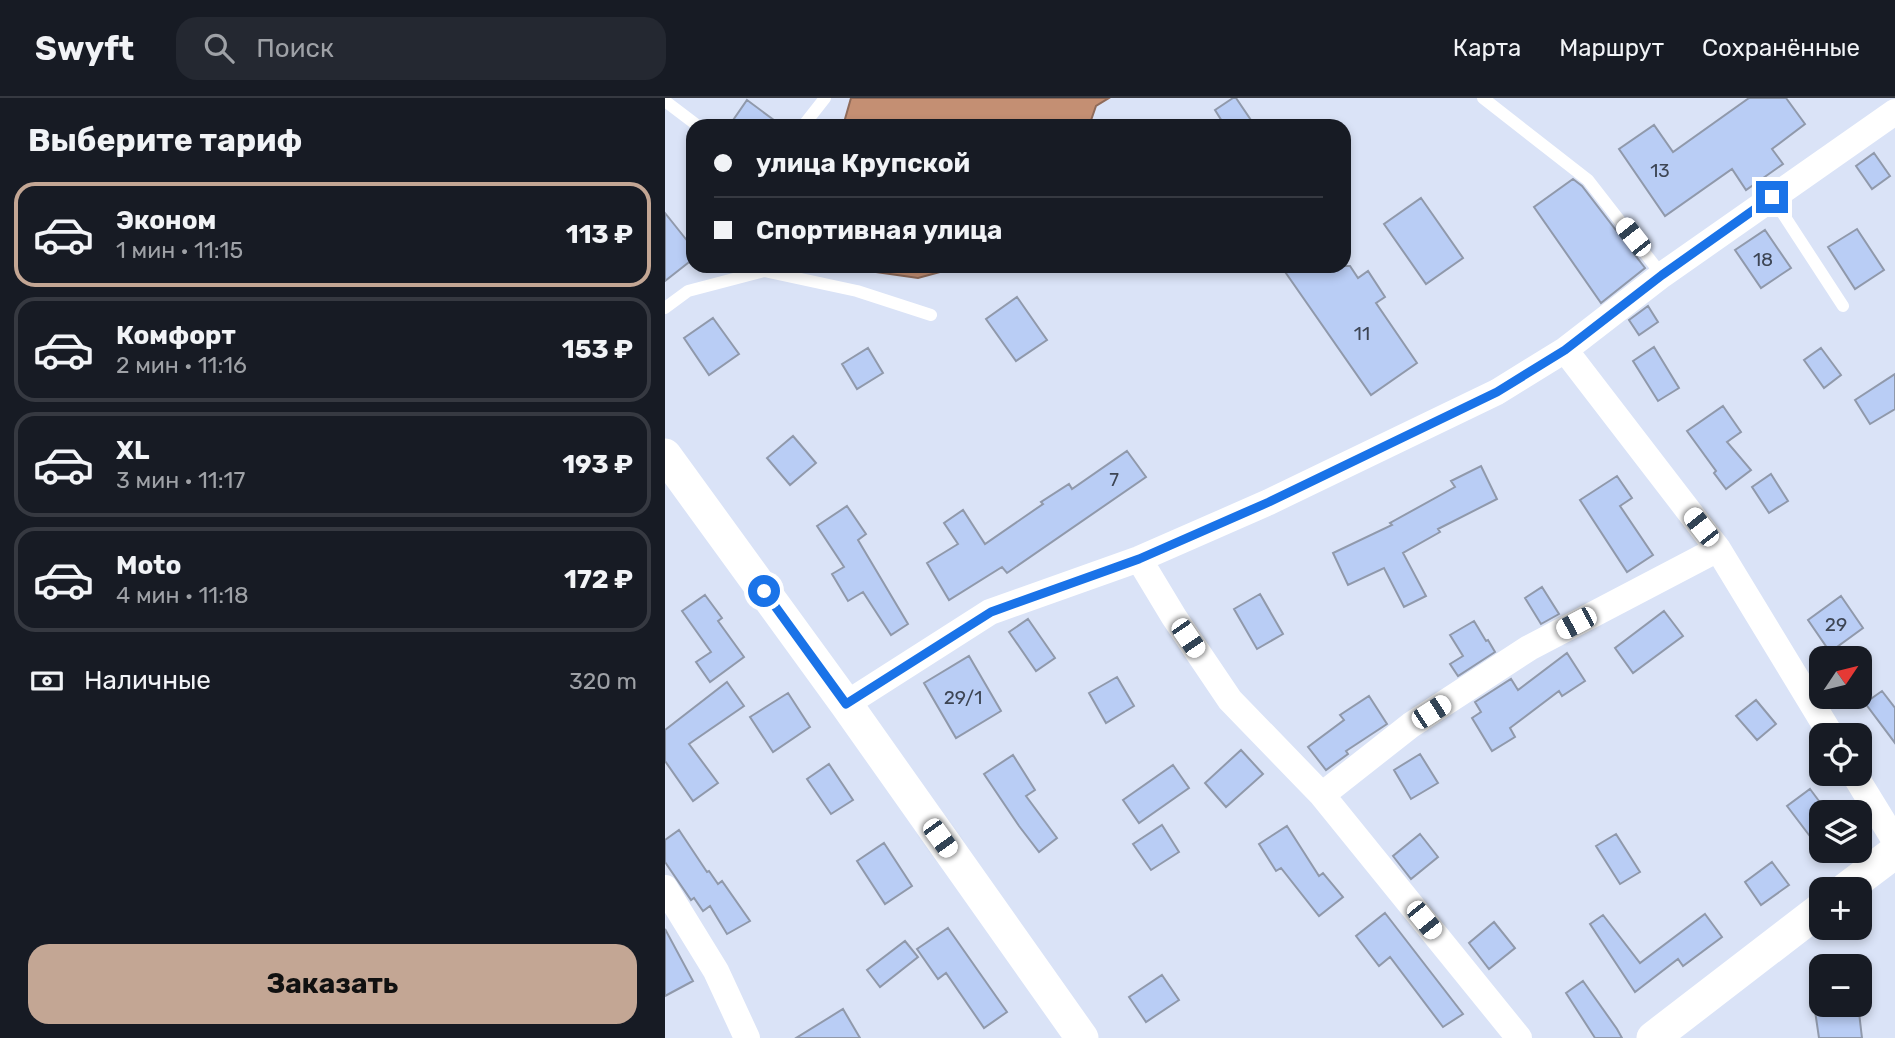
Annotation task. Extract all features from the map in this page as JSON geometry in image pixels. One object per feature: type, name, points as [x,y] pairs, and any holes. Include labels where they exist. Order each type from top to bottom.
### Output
[{"type":"street","points":[[846,704],[991,612],[1139,559],[1269,502],[1485,398],[1565,350],[1662,275],[1895,112]]},
{"type":"street","points":[[1565,350],[1718,549],[1824,723]]},
{"type":"street","points":[[665,455],[846,704],[1082,1038]]},
{"type":"street","points":[[1322,795],[1411,725],[1529,648],[1718,549]]},
{"type":"street","points":[[1139,559],[1230,700],[1322,795],[1519,1038]]},
{"type":"street","points":[[1861,786],[1895,841]]},
{"type":"street","points":[[1862,877],[1895,852]]},
{"type":"street","points":[[665,888],[716,971],[747,1038]]},
{"type":"street","points":[[1653,1038],[1809,918]]},
{"type":"lane","points":[[808,119],[825,98]]},
{"type":"lane","points":[[1483,98],[1588,180],[1662,275]]},
{"type":"lane","points":[[665,101],[689,119]]},
{"type":"lane","points":[[1772,197],[1843,306]]},
{"type":"lane","points":[[665,308],[688,291],[750,273]]},
{"type":"lane","points":[[782,273],[857,290],[931,315]]},
{"type":"shaded area","points":[[851,98],[1109,98],[1096,106],[1091,119],[845,119]]},
{"type":"shaded area","points":[[883,273],[936,273],[918,278]]},
{"type":"building","points":[[1236,98],[1250,119],[1221,119],[1215,110]]},
{"type":"building","points":[[1749,98],[1786,98],[1805,124],[1772,149],[1783,164],[1746,190],[1732,169],[1665,216],[1619,149],[1654,125],[1673,152]]},
{"type":"building","points":[[747,100],[773,119],[734,119]]},
{"type":"building","points":[[1874,153],[1890,176],[1872,189],[1856,166]]},
{"type":"building","points":[[1573,179],[1582,186],[1645,268],[1601,303],[1534,207]]},
{"type":"building","points":[[1421,198],[1463,258],[1426,284],[1384,224]]},
{"type":"building","points":[[665,213],[686,239],[686,264],[665,281]]},
{"type":"building","points":[[1857,229],[1884,270],[1855,289],[1828,247]]},
{"type":"building","points":[[1765,230],[1791,268],[1761,288],[1735,250]]},
{"type":"building","points":[[1351,268],[1358,278],[1368,271],[1385,297],[1376,303],[1417,363],[1371,395],[1286,273],[1351,273]]},
{"type":"building","points":[[1017,297],[1047,340],[1016,361],[986,319]]},
{"type":"building","points":[[1648,306],[1658,322],[1639,335],[1629,320]]},
{"type":"building","points":[[713,318],[739,354],[709,375],[684,338]]},
{"type":"building","points":[[1654,347],[1679,388],[1658,401],[1633,361]]},
{"type":"building","points":[[868,348],[883,373],[857,389],[842,364]]},
{"type":"building","points":[[1821,348],[1841,375],[1824,388],[1804,360]]},
{"type":"building","points":[[1895,374],[1895,409],[1870,424],[1855,400]]},
{"type":"building","points":[[1723,406],[1741,432],[1727,442],[1751,470],[1726,489],[1687,431]]},
{"type":"building","points":[[793,436],[816,463],[790,485],[767,458]]},
{"type":"building","points":[[1127,451],[1146,477],[1007,573],[1002,567],[949,600],[927,563],[958,544],[944,523],[963,510],[985,544],[1043,504],[1041,502],[1069,484],[1072,489]]},
{"type":"building","points":[[1481,466],[1497,499],[1438,529],[1440,532],[1403,553],[1426,596],[1404,607],[1384,568],[1348,585],[1333,553],[1392,525],[1390,523],[1455,487],[1451,481]]},
{"type":"building","points":[[1771,474],[1788,501],[1769,513],[1752,487]]},
{"type":"building","points":[[1617,476],[1632,498],[1620,506],[1653,555],[1627,572],[1580,500]]},
{"type":"building","points":[[847,506],[866,534],[858,540],[908,624],[891,635],[863,592],[848,601],[832,574],[844,567],[817,526]]},
{"type":"building","points":[[1542,587],[1559,614],[1541,624],[1525,598]]},
{"type":"building","points":[[1260,594],[1283,634],[1257,649],[1234,609]]},
{"type":"building","points":[[705,595],[722,618],[718,621],[744,657],[710,682],[696,662],[711,652],[682,611]]},
{"type":"building","points":[[1841,596],[1863,628],[1838,646],[1826,646],[1808,620]]},
{"type":"building","points":[[1664,611],[1683,636],[1633,673],[1615,648]]},
{"type":"building","points":[[1028,619],[1055,658],[1036,671],[1009,632]]},
{"type":"building","points":[[1474,621],[1495,652],[1458,676],[1450,664],[1463,656],[1450,635]]},
{"type":"building","points":[[1567,653],[1585,681],[1562,696],[1559,691],[1510,728],[1515,737],[1492,751],[1472,718],[1481,712],[1475,702],[1511,679],[1518,690]]},
{"type":"building","points":[[969,656],[1001,711],[956,738],[924,683]]},
{"type":"building","points":[[1117,677],[1134,706],[1106,723],[1089,693]]},
{"type":"building","points":[[727,682],[744,706],[689,744],[718,783],[693,801],[665,761],[665,730]]},
{"type":"building","points":[[1882,691],[1895,708],[1895,743],[1870,709],[1873,709],[1873,697]]},
{"type":"building","points":[[788,693],[810,727],[773,752],[750,717]]},
{"type":"building","points":[[1369,696],[1387,724],[1346,751],[1348,754],[1326,770],[1308,747],[1344,720],[1340,715]]},
{"type":"building","points":[[1756,700],[1776,724],[1757,740],[1736,716]]},
{"type":"building","points":[[1241,750],[1263,774],[1226,807],[1205,783]]},
{"type":"building","points":[[1420,754],[1438,783],[1411,799],[1394,770]]},
{"type":"building","points":[[1013,755],[1035,790],[1026,796],[1057,838],[1039,852],[984,774]]},
{"type":"building","points":[[829,764],[853,800],[831,814],[807,779]]},
{"type":"building","points":[[1173,765],[1189,788],[1139,823],[1123,800]]},
{"type":"building","points":[[1810,789],[1818,800],[1809,800],[1809,835],[1787,806]]},
{"type":"building","points":[[1162,825],[1179,852],[1151,870],[1133,844]]},
{"type":"building","points":[[1287,826],[1319,876],[1323,873],[1343,897],[1319,916],[1281,868],[1276,871],[1259,844]]},
{"type":"building","points":[[679,830],[707,872],[709,871],[718,884],[722,881],[750,921],[727,934],[710,906],[703,911],[694,898],[691,900],[665,862],[665,840]]},
{"type":"building","points":[[1420,834],[1438,857],[1411,879],[1393,856]]},
{"type":"building","points":[[1616,834],[1640,872],[1620,884],[1596,846]]},
{"type":"building","points":[[884,843],[912,886],[885,904],[857,861]]},
{"type":"building","points":[[1772,862],[1789,885],[1761,905],[1745,882]]},
{"type":"building","points":[[1385,913],[1463,1014],[1443,1027],[1390,957],[1379,966],[1356,936]]},
{"type":"building","points":[[1705,914],[1722,937],[1683,966],[1678,959],[1635,992],[1590,924],[1603,915],[1640,963]]},
{"type":"building","points":[[1494,922],[1515,948],[1489,969],[1469,943]]},
{"type":"building","points":[[948,928],[1007,1012],[984,1028],[946,973],[938,979],[917,949]]},
{"type":"building","points":[[665,929],[693,981],[665,996]]},
{"type":"building","points":[[905,941],[918,957],[880,987],[867,970]]},
{"type":"building","points":[[1162,975],[1179,1000],[1146,1022],[1129,997]]},
{"type":"building","points":[[1583,981],[1622,1038],[1595,1038],[1566,993]]},
{"type":"building","points":[[843,1009],[860,1038],[796,1038]]},
{"type":"building","points":[[1816,1017],[1860,1017],[1862,1038],[1819,1038]]},
{"type":"route","points":[[764,591],[846,704],[991,612],[1139,559],[1269,502],[1497,392],[1565,350],[1662,275],[1772,197]]}]
